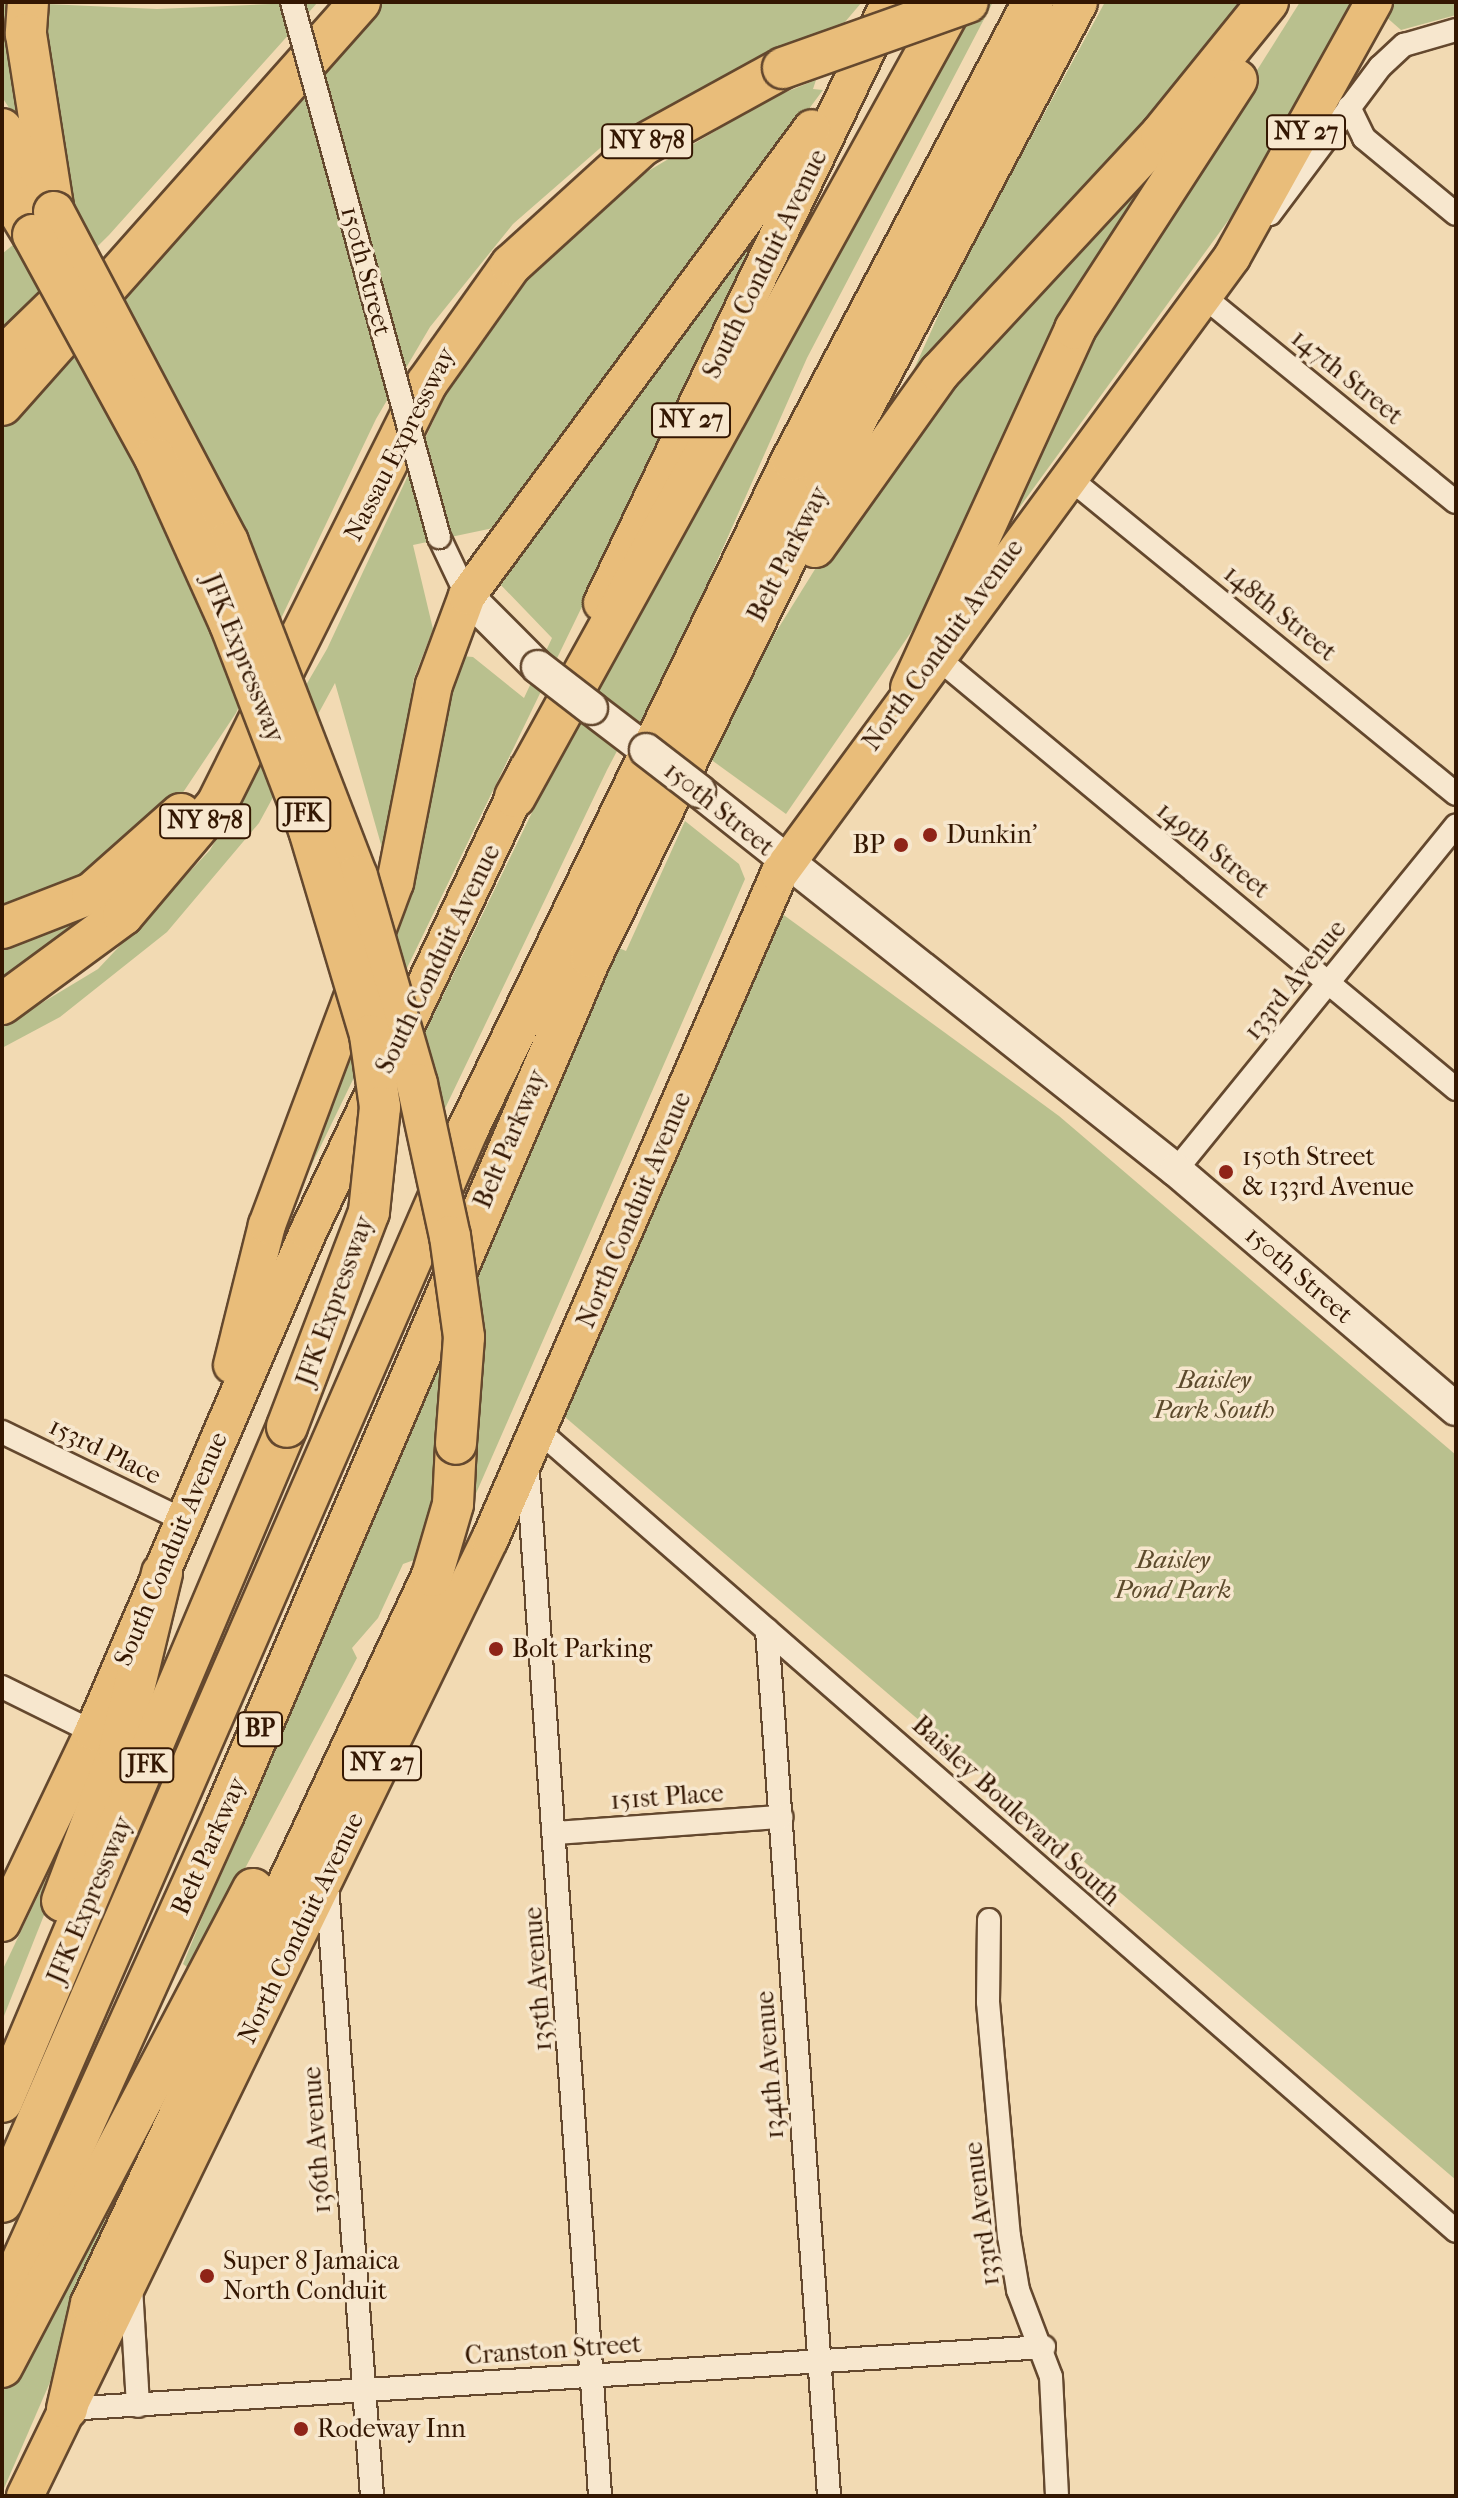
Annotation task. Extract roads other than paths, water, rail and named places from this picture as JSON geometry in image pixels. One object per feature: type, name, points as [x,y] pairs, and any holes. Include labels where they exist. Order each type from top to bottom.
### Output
[{"type":"highway","points":[[25,233],[28,2]]},
{"type":"highway","points":[[2,358],[358,2]]},
{"type":"highway","points":[[2,405],[358,2]]},
{"type":"highway","points":[[515,797],[954,2]]},
{"type":"highway","name":"Nassau Expressway","points":[[2,1004],[95,940],[188,844],[236,773],[427,383],[511,265],[635,150],[783,68],[968,2]]},
{"type":"highway","points":[[858,331],[1009,2]]},
{"type":"highway","name":"Belt Parkway","points":[[2,2202],[468,1129],[858,331],[1033,2]]},
{"type":"highway","name":"Belt Parkway","points":[[2,2305],[224,1814],[535,1079],[707,715],[1077,2]]},
{"type":"highway","points":[[707,715],[917,401],[1161,134],[1268,2]]},
{"type":"highway","points":[[911,688],[1089,303],[1286,2]]},
{"type":"highway","name":"JFK Expressway","points":[[2,129],[25,233],[212,507],[350,853],[417,1084],[450,1236],[464,1337],[453,1504],[437,1562],[301,1858]]},
{"type":"highway","name":"JFK Expressway","points":[[2,184],[25,233],[155,458],[211,580],[317,853],[377,1070],[379,1142],[364,1234],[287,1427],[2,2102]]},
{"type":"highway","points":[[2,928],[92,893],[167,830],[221,760],[332,578]]},
{"type":"highway","points":[[2,2053],[119,1751],[162,1573]]},
{"type":"highway","points":[[2,2367],[301,1858]]},
{"type":"highway","points":[[67,2409],[91,2304],[301,1858]]},
{"type":"main road","name":"South Conduit Avenue","points":[[2,1923],[93,1732],[308,1232],[890,2]]},
{"type":"main road","name":"North Conduit Avenue","points":[[25,2496],[131,2274],[301,1858],[533,1445],[786,862],[934,655],[1232,257],[1374,2]]},
{"type":"main road","points":[[210,1457],[257,1257],[395,883],[434,685],[467,596],[870,45]]},
{"type":"main road","name":"150th Street","points":[[467,596],[538,667],[1176,1170],[1456,1409]]},
{"type":"street","name":"150th Street","points":[[292,2],[439,537],[467,596]]},
{"type":"street","points":[[1232,257],[1304,175],[1349,107],[1404,45],[1456,30]]},
{"type":"street","points":[[1349,107],[1360,134],[1456,214]]},
{"type":"street","name":"147th Street","points":[[1203,296],[1456,502]]},
{"type":"street","name":"148th Street","points":[[1068,477],[1456,794]]},
{"type":"street","name":"149th Street","points":[[934,655],[1330,981],[1456,1089]]},
{"type":"street","name":"133rd Avenue","points":[[1176,1170],[1456,826]]},
{"type":"street","name":"153rd Place","points":[[2,1432],[183,1520]]},
{"type":"street","name":"Baisley Boulevard South","points":[[533,1445],[767,1630],[1456,2231]]},
{"type":"street","name":"135th Avenue","points":[[533,1445],[600,2496]]},
{"type":"street","name":"134th Avenue","points":[[767,1630],[829,2496]]},
{"type":"street","points":[[2,1687],[93,1732]]},
{"type":"street","name":"151st Place","points":[[556,1833],[781,1817]]},
{"type":"street","name":"136th Avenue","points":[[301,1858],[365,2391],[372,2496]]},
{"type":"street","name":"133rd Avenue","points":[[989,1920],[988,2002],[1009,2236],[1018,2290],[1044,2347],[1057,2496]]},
{"type":"street","points":[[131,2274],[138,2406]]},
{"type":"street","name":"Cranston Street","points":[[67,2409],[1044,2347]]},
{"type":"place","name":"Dunkin'","points":[[930,835]]},
{"type":"place","name":"BP","points":[[901,845]]},
{"type":"place","name":"150th Street & 133rd Avenue","points":[[1226,1172]]},
{"type":"place","name":"Bolt Parking","points":[[496,1649]]},
{"type":"place","name":"Super 8 Jamaica North Conduit","points":[[207,2276]]},
{"type":"place","name":"Rodeway Inn","points":[[301,2429]]},
{"type":"park label","name":"Baisley Park South","points":[[1214,1395]]},
{"type":"park label","name":"Baisley Pond Park","points":[[1173,1575]]}]
